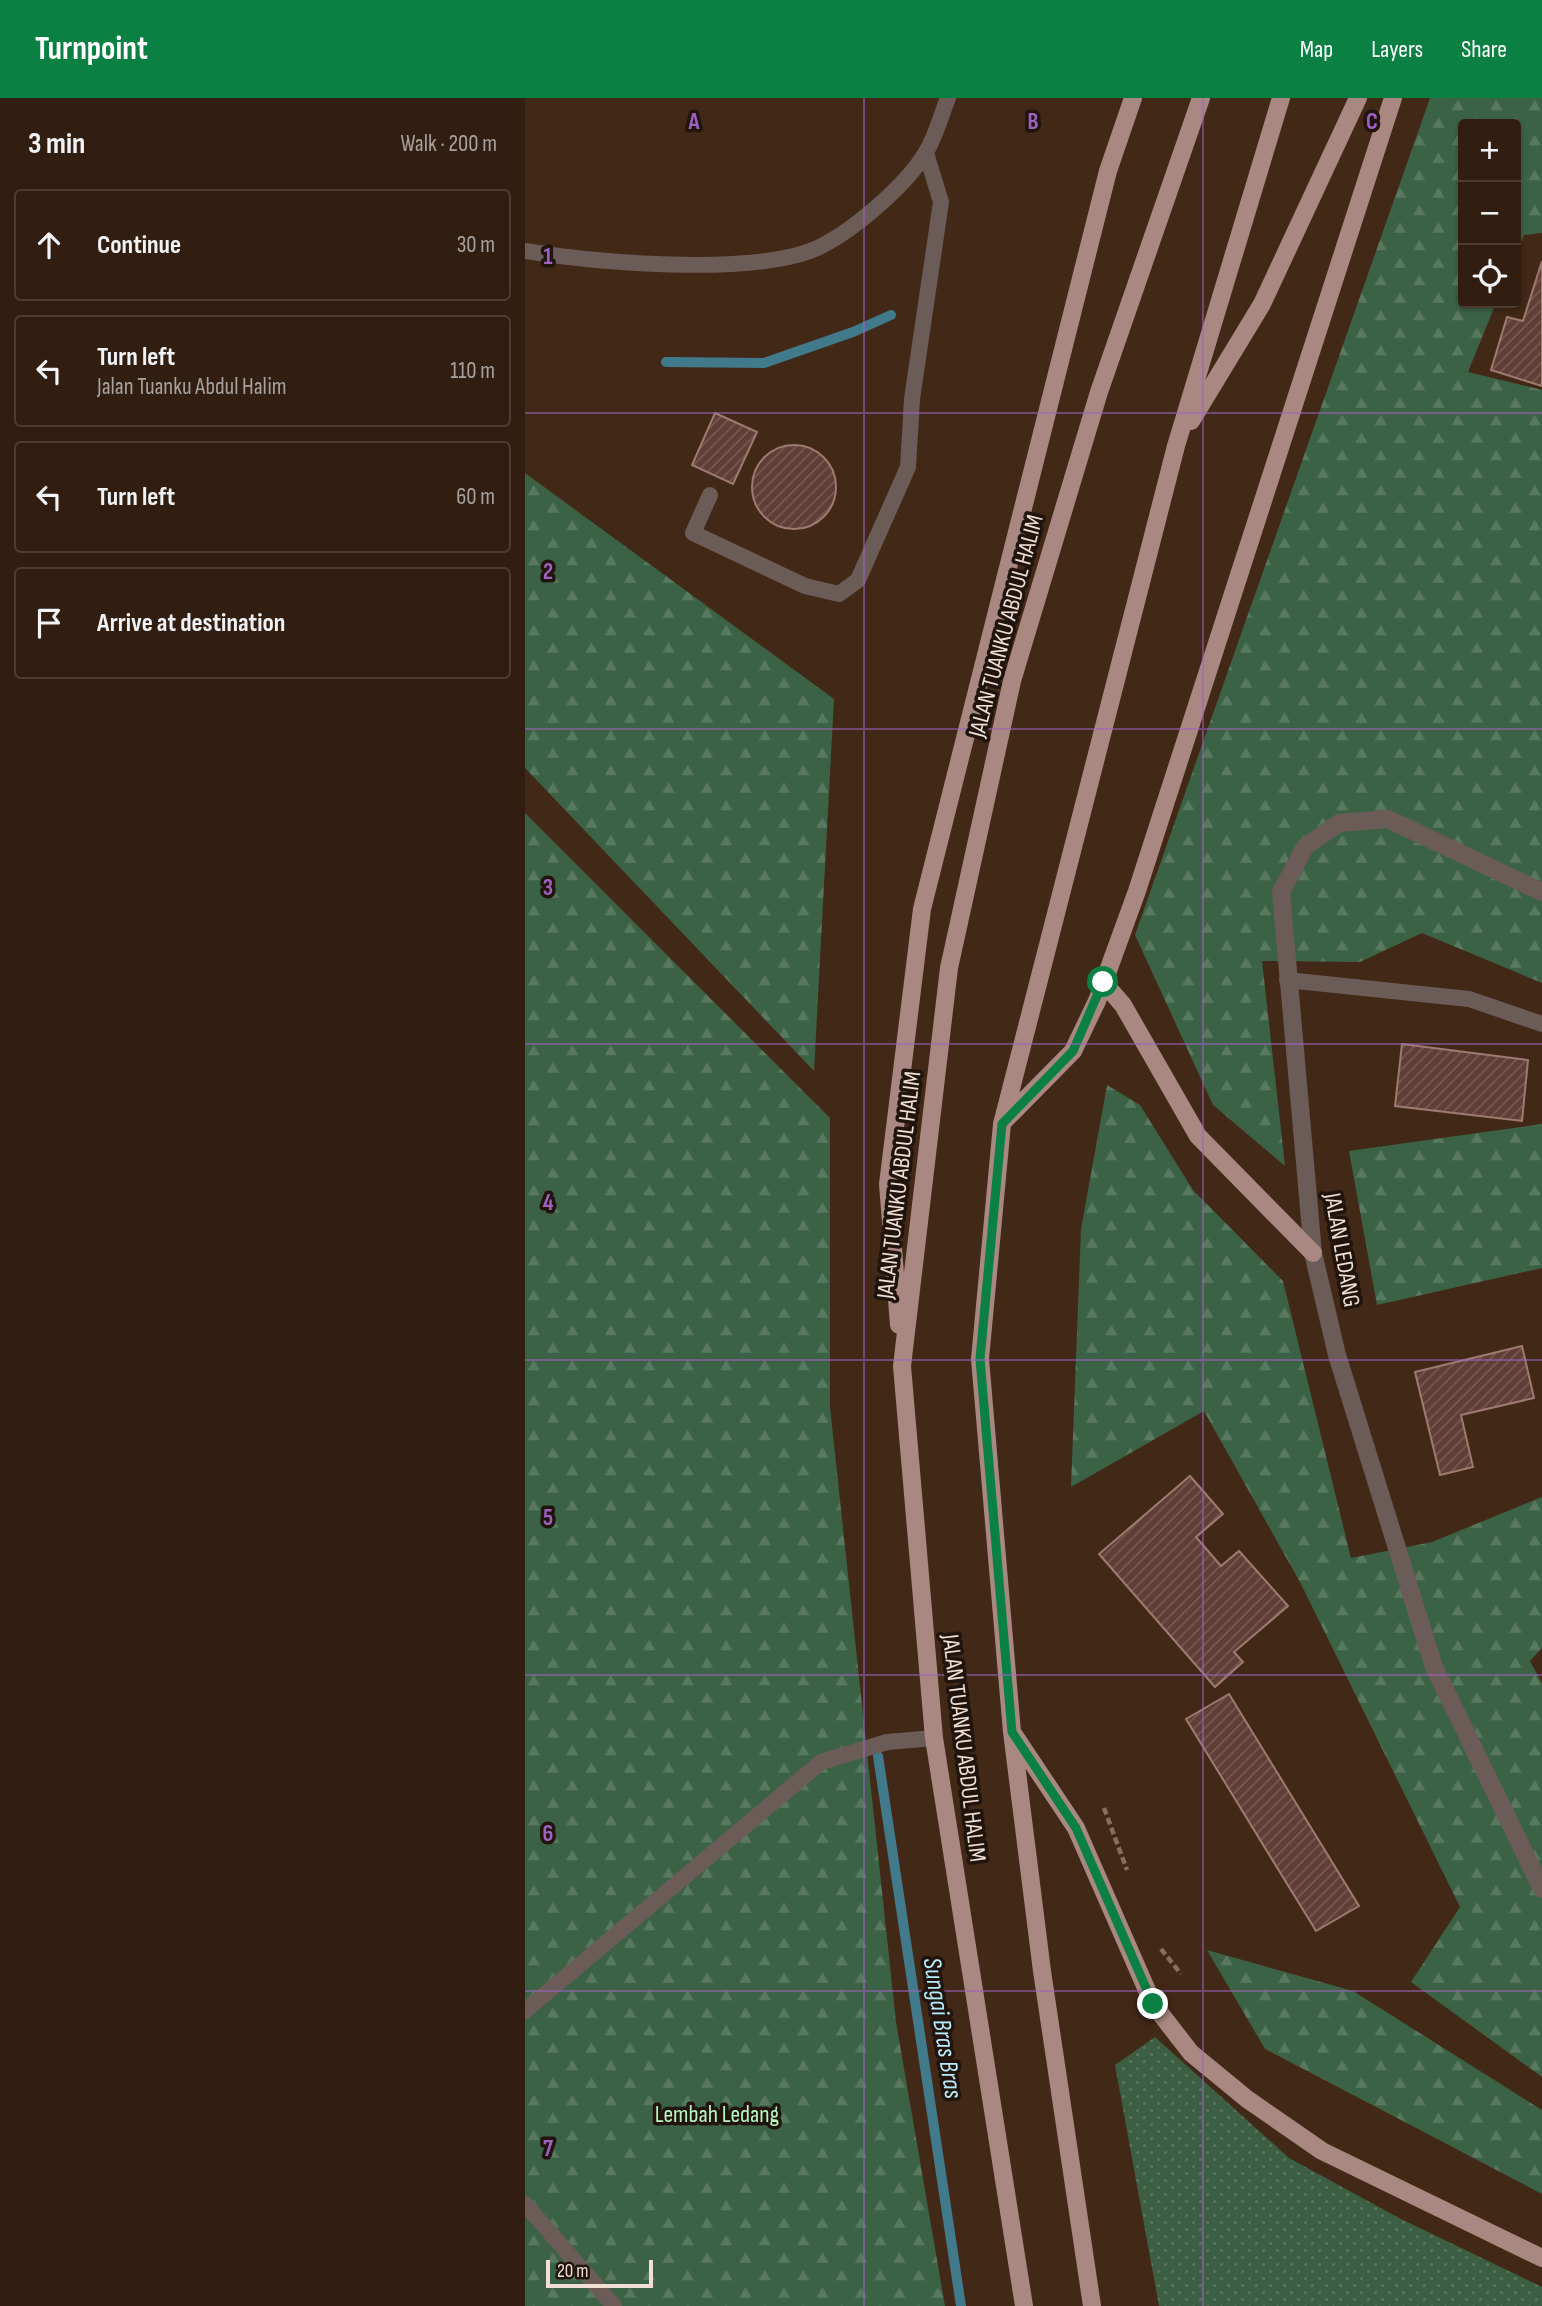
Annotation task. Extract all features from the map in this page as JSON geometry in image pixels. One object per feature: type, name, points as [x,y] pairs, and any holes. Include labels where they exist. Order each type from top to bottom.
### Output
[{"type":"main road","points":[[902,1366],[888,1184],[922,909],[1108,171],[1133,98]]},
{"type":"main road","name":"JALAN TUANKU ABDUL HALIM","points":[[1024,2306],[934,1738],[902,1366],[949,968],[1012,681],[1099,392],[1201,98]]},
{"type":"main road","name":"JALAN TUANKU ABDUL HALIM","points":[[1092,2306],[1042,1971],[1012,1732],[980,1359],[1002,1124],[1177,446],[1281,98]]},
{"type":"main road","points":[[1177,446],[1262,304],[1358,98]]},
{"type":"main road","points":[[1002,1124],[1073,1051],[1103,982],[1137,891],[1393,98]]},
{"type":"main road","points":[[1103,982],[1123,1005],[1198,1136],[1313,1253]]},
{"type":"main road","points":[[1012,1732],[1076,1828],[1153,2004],[1191,2053],[1247,2099],[1322,2151],[1542,2258]]},
{"type":"street","name":"JALAN LEDANG","points":[[1542,892],[1388,819],[1339,823],[1305,847],[1281,892],[1313,1253],[1338,1355],[1434,1667],[1542,1889]]},
{"type":"lane","points":[[525,251],[613,261],[670,263],[761,262],[810,251],[849,229],[887,197],[926,153],[948,98]]},
{"type":"lane","points":[[710,495],[693,533],[805,586],[839,594],[858,580],[908,467],[912,399],[941,202],[926,153]]},
{"type":"lane","points":[[1287,980],[1469,999],[1542,1024]]},
{"type":"lane","points":[[525,2011],[821,1762],[887,1742],[934,1738]]},
{"type":"lane","points":[[525,2204],[614,2306]]},
{"type":"path","points":[[1104,1808],[1129,1877]]},
{"type":"path","points":[[1159,1946],[1181,1974]]},
{"type":"green space","points":[[1430,98],[1542,98],[1542,233],[1524,235],[1521,242],[1521,119],[1458,119],[1458,308],[1494,308],[1468,372],[1542,390],[1542,983],[1422,933],[1360,962],[1262,961],[1285,1166],[1213,1105],[1135,935]]},
{"type":"green space","points":[[525,473],[834,699],[814,1071],[525,768]]},
{"type":"green space","name":"Lembah Ledang","points":[[525,813],[830,1118],[830,1407],[896,2022],[945,2306],[525,2306]]},
{"type":"green space","points":[[1107,1085],[1140,1105],[1193,1190],[1283,1281],[1351,1558],[1432,1542],[1542,1497],[1542,1648],[1530,1661],[1542,1683],[1542,2077],[1411,1982],[1460,1907],[1301,1584],[1204,1411],[1071,1487],[1081,1229]]},
{"type":"green space","points":[[1542,1124],[1542,1268],[1377,1305],[1349,1151]]},
{"type":"green space","points":[[1207,1950],[1353,1991],[1542,2110],[1542,2194],[1265,2049]]},
{"type":"green space","points":[[1155,2037],[1289,2158],[1401,2219],[1542,2287],[1542,2306],[1159,2306],[1115,2065]]},
{"type":"building","points":[[1542,261],[1542,386],[1491,370],[1507,317],[1523,321]]},
{"type":"building","points":[[715,413],[757,432],[733,484],[692,465]]},
{"type":"building","points":[[794,445],[810,448],[829,464],[836,487],[833,503],[817,522],[794,529],[778,526],[759,510],[752,487],[755,471],[771,452]]},
{"type":"building","points":[[1402,1044],[1528,1060],[1522,1121],[1395,1106]]},
{"type":"building","points":[[1522,1346],[1534,1398],[1461,1415],[1473,1467],[1440,1475],[1415,1372]]},
{"type":"building","points":[[1190,1476],[1223,1514],[1196,1537],[1221,1566],[1239,1551],[1288,1606],[1234,1652],[1243,1662],[1215,1687],[1099,1554]]},
{"type":"building","points":[[1229,1694],[1359,1906],[1316,1931],[1186,1719]]},
{"type":"waterway","name":"Sungai Bras Bras","points":[[666,362],[764,363],[853,332],[891,315]]},
{"type":"waterway","name":"Sungai Bras Bras","points":[[878,1756],[961,2306]]},
{"type":"route","points":[[1103,982],[1073,1051],[1002,1124],[980,1359],[1012,1732],[1076,1828],[1153,2004]]}]
